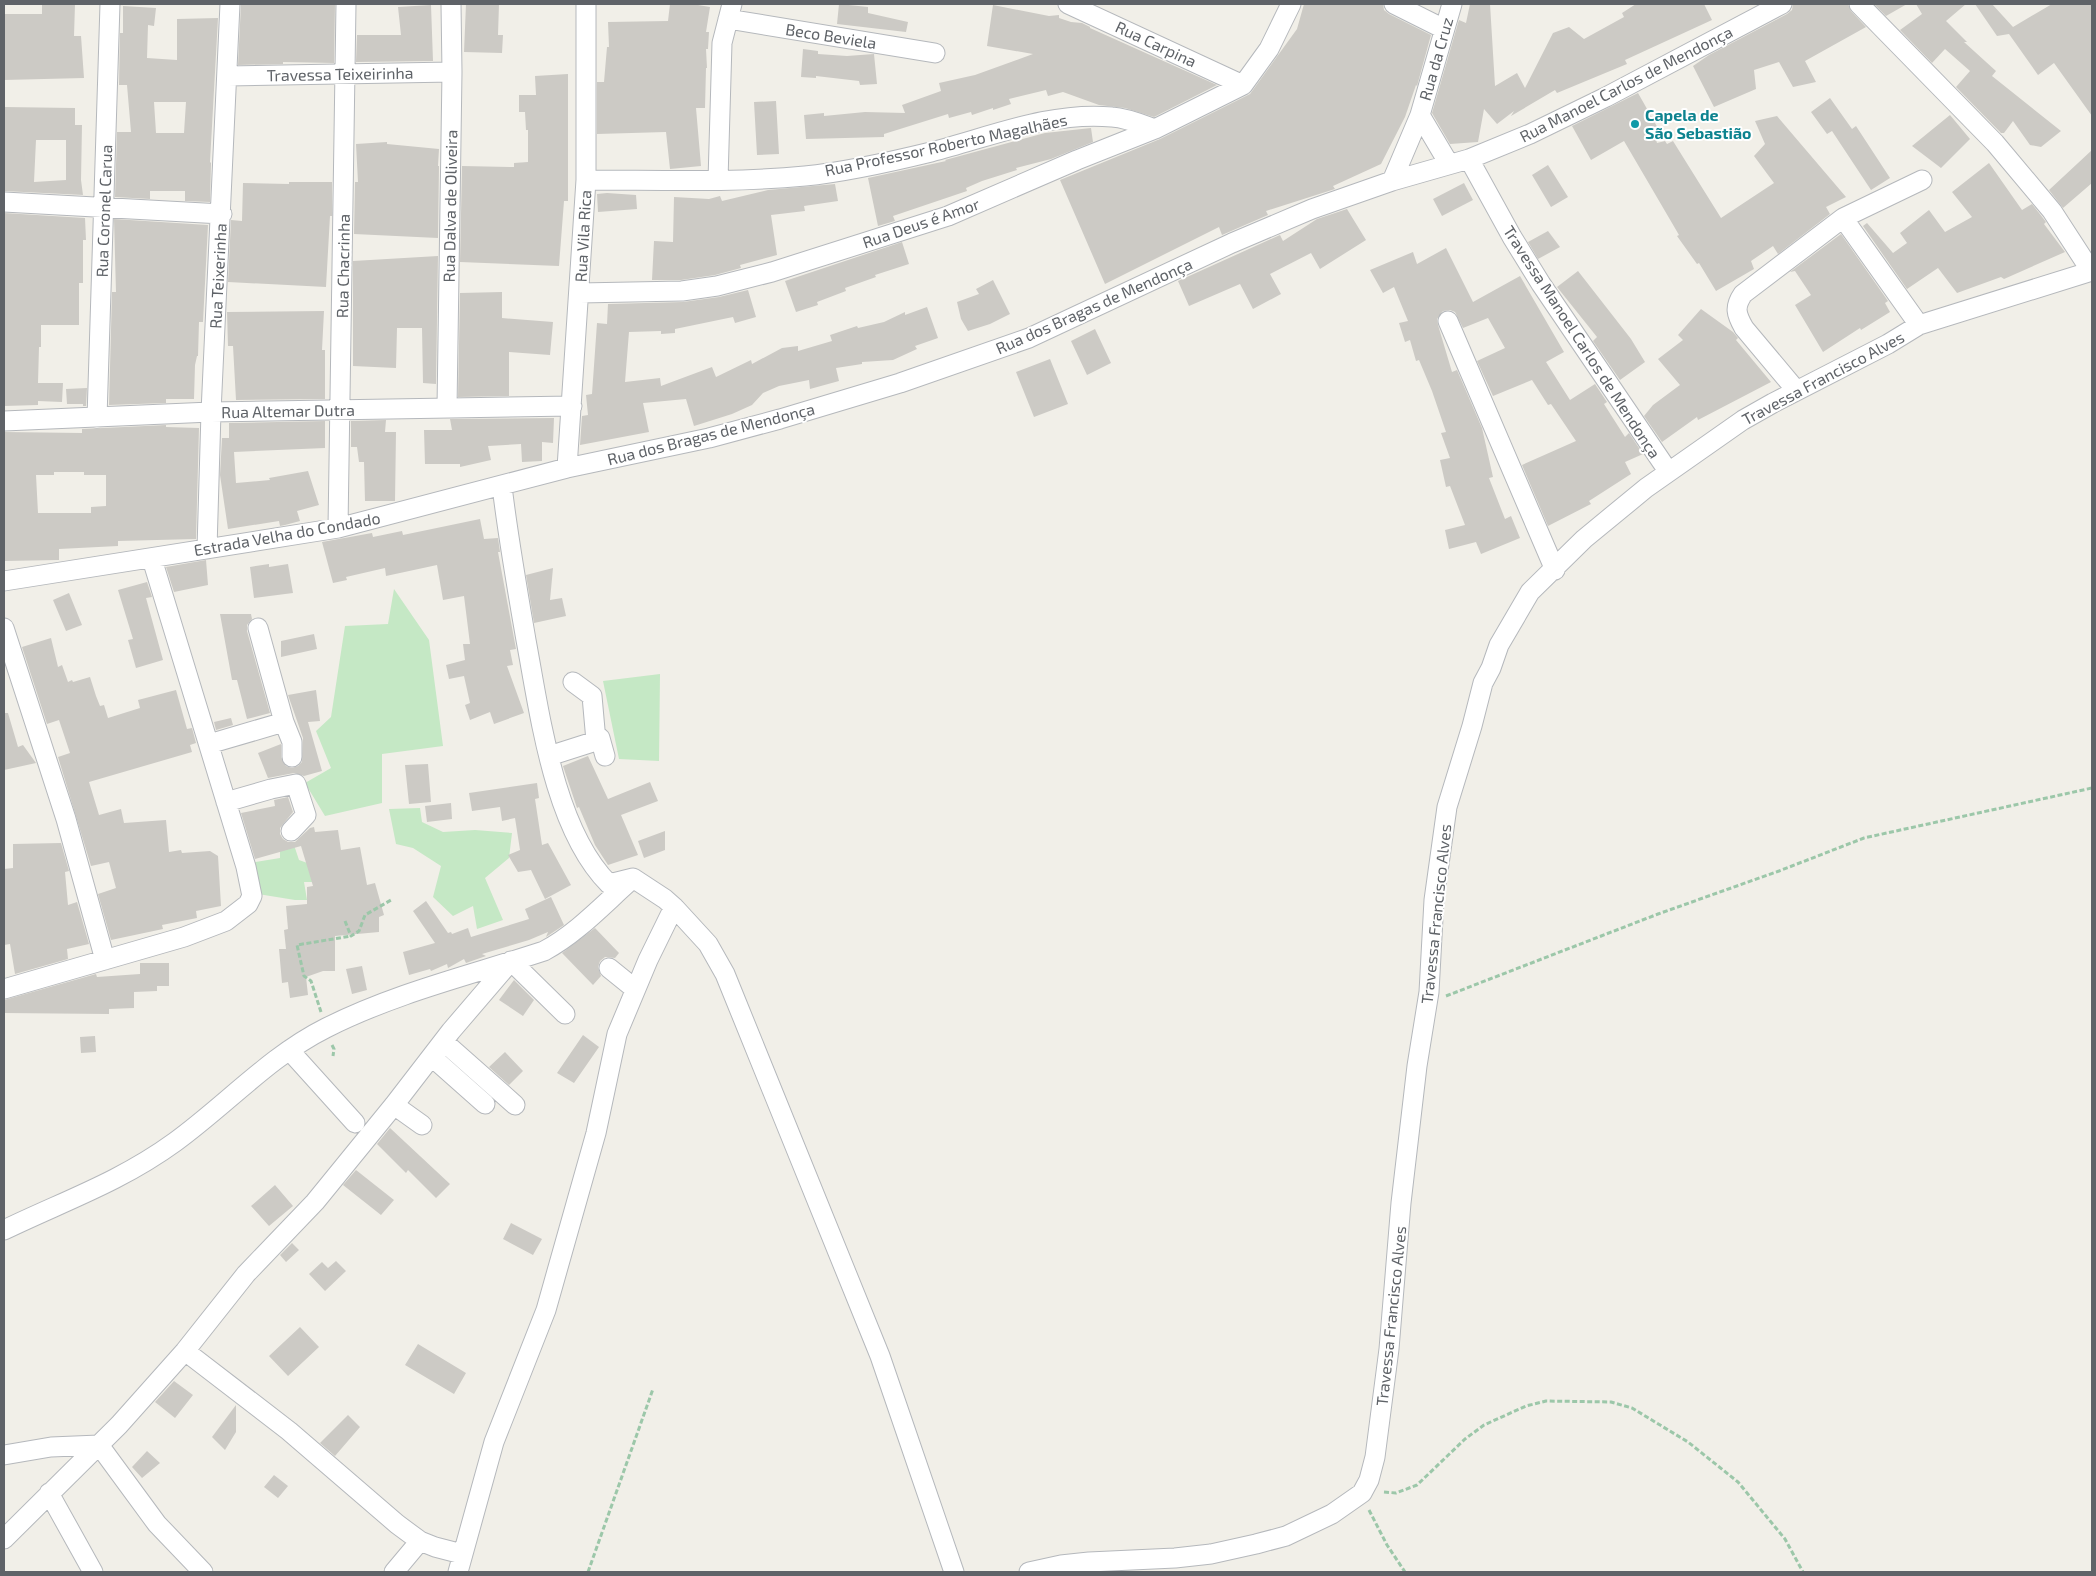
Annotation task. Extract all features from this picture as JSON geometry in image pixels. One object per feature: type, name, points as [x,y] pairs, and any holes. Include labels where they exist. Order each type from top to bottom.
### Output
[{"type":"street","name":"Rua Coronel Carua","points":[[97,418],[110,4]]},
{"type":"street","name":"Rua Teixerinha","points":[[207,549],[211,412],[222,214],[230,4]]},
{"type":"street","name":"Rua Chacrinha","points":[[338,528],[346,4]]},
{"type":"street","name":"Rua Dalva de Oliveira","points":[[447,408],[452,72],[451,4]]},
{"type":"street","name":"Rua Vila Rica","points":[[567,468],[586,180],[586,4]]},
{"type":"street","name":"Rua Carpina","points":[[1068,4],[1243,85]]},
{"type":"street","points":[[1243,85],[1269,49],[1291,4]]},
{"type":"street","points":[[1394,4],[1444,29]]},
{"type":"street","name":"Rua da Cruz","points":[[1392,181],[1420,115],[1452,4]]},
{"type":"street","name":"Rua Manoel Carlos de Mendonça","points":[[1469,159],[1530,134],[1597,101],[1782,4]]},
{"type":"street","name":"Travessa Francisco Alves","points":[[1366,1487],[1375,1457],[1389,1349],[1401,1203],[1417,1066],[1427,1003],[1434,900],[1447,807],[1472,726],[1477,700],[1499,645],[1530,592],[1555,570],[1584,539],[1616,511],[1668,471],[1743,420],[1796,390],[1888,344],[1919,325],[2092,271],[2052,211],[1995,143],[1859,4]]},
{"type":"street","points":[[718,180],[722,43],[730,11]]},
{"type":"street","name":"Beco Beviela","points":[[730,11],[935,53]]},
{"type":"street","name":"Travessa Teixeirinha","points":[[228,76],[452,72]]},
{"type":"street","name":"Rua Deus é Amor","points":[[580,293],[682,291],[717,286],[772,272],[948,216],[1156,128],[1243,85]]},
{"type":"street","name":"Rua da Cruz","points":[[1420,115],[1449,164]]},
{"type":"street","name":"Rua Professor Roberto Magalhães","points":[[586,180],[718,180],[805,176],[878,164],[1057,118],[1112,117],[1131,120],[1156,128]]},
{"type":"street","name":"Rua dos Bragas de Mendonça","points":[[567,468],[709,438],[900,383],[1029,338],[1232,243],[1312,209],[1392,181],[1469,159]]},
{"type":"street","name":"Travessa Manoel Carlos de Mendonça","points":[[1469,159],[1512,237],[1546,292],[1668,471]]},
{"type":"street","points":[[1796,390],[1737,317],[1736,308],[1743,294],[1843,218],[1922,180]]},
{"type":"street","points":[[4,202],[222,214]]},
{"type":"street","points":[[1843,218],[1919,325]]},
{"type":"street","points":[[1448,321],[1555,570]]},
{"type":"street","name":"Rua Altemar Dutra","points":[[4,422],[211,412],[572,406]]},
{"type":"street","name":"Estrada Velha do Condado","points":[[4,581],[338,528],[567,468]]},
{"type":"street","points":[[502,486],[518,600],[538,707],[549,756],[562,800],[584,852],[597,872],[609,884],[633,878],[665,899],[708,944],[726,974],[880,1356],[954,1572]]},
{"type":"street","points":[[4,989],[184,937],[226,921],[248,904],[252,896],[252,890],[209,744],[152,559]]},
{"type":"street","points":[[4,628],[66,819],[105,960]]},
{"type":"street","points":[[258,628],[284,722],[292,742],[292,757]]},
{"type":"street","points":[[549,756],[600,749],[592,696],[573,682]]},
{"type":"street","points":[[209,744],[284,722]]},
{"type":"street","points":[[226,802],[296,784],[306,815],[291,831]]},
{"type":"street","points":[[4,1230],[87,1194],[121,1177],[155,1156],[290,1051],[326,1028],[435,983],[511,961],[554,945],[588,919],[633,878]]},
{"type":"street","points":[[185,1351],[288,1431],[397,1524],[420,1541],[435,1547],[460,1563],[494,1442],[546,1310],[596,1133],[617,1034],[635,990],[674,907]]},
{"type":"street","points":[[511,961],[565,1014]]},
{"type":"street","points":[[4,1539],[119,1425],[185,1351],[246,1274],[315,1202],[511,961]]},
{"type":"street","points":[[609,968],[635,990]]},
{"type":"street","points":[[444,1042],[515,1105]]},
{"type":"street","points":[[290,1051],[356,1123]]},
{"type":"street","points":[[432,1056],[485,1104]]},
{"type":"street","points":[[394,1106],[422,1125]]},
{"type":"street","points":[[4,1455],[52,1447],[99,1445]]},
{"type":"street","points":[[99,1445],[157,1524],[203,1572]]},
{"type":"street","points":[[1029,1572],[1090,1562],[1174,1558],[1212,1554],[1256,1544],[1310,1526],[1332,1514],[1366,1487]]},
{"type":"street","points":[[49,1493],[92,1572]]},
{"type":"street","points":[[394,1572],[420,1541]]},
{"type":"path","points":[[1427,1003],[1658,914],[1779,871],[1864,838],[2092,788]]},
{"type":"path","points":[[321,1012],[311,981],[304,976],[297,945],[351,936],[359,931],[366,915],[391,900]]},
{"type":"path","points":[[345,922],[351,936]]},
{"type":"path","points":[[588,1572],[653,1389]]},
{"type":"path","points":[[1366,1487],[1375,1491],[1396,1493],[1417,1485],[1465,1439],[1484,1426],[1526,1406],[1546,1401],[1612,1402],[1632,1408],[1688,1442],[1738,1482],[1785,1539],[1803,1572]]},
{"type":"path","points":[[1366,1487],[1372,1521],[1405,1572]]},
{"type":"green space","points":[[394,589],[429,640],[443,746],[382,754],[382,803],[325,816],[305,783],[331,768],[316,731],[331,717],[345,626],[388,624]]},
{"type":"green space","points":[[660,674],[659,761],[619,759],[603,681]]},
{"type":"green space","points":[[420,808],[422,822],[443,832],[475,830],[512,833],[509,858],[485,878],[503,920],[477,929],[473,906],[453,916],[433,897],[441,866],[413,848],[396,844],[389,809]]},
{"type":"green space","points":[[294,845],[299,860],[310,864],[318,882],[304,882],[307,900],[258,894],[250,863],[280,858],[280,849]]},
{"type":"building","points":[[42,4],[75,4],[74,36],[81,36],[84,78],[4,80],[4,14],[42,14]]},
{"type":"building","points":[[241,4],[335,4],[334,63],[283,62],[283,64],[238,65]]},
{"type":"building","points":[[466,4],[499,4],[498,35],[503,35],[502,53],[464,52]]},
{"type":"building","points":[[670,4],[692,4],[710,7],[706,32],[709,32],[708,49],[706,49],[705,108],[696,108],[701,166],[670,169],[666,132],[597,134],[597,82],[604,82],[607,47],[609,47],[608,22],[668,21]]},
{"type":"building","points":[[839,4],[868,7],[868,13],[908,22],[906,32],[837,24]]},
{"type":"building","points":[[1304,4],[1383,4],[1384,10],[1389,14],[1431,35],[1417,86],[1405,117],[1381,164],[1333,186],[1335,189],[1266,211],[1268,215],[1222,235],[1219,227],[1105,284],[1060,180],[1160,139],[1250,94],[1297,29]]},
{"type":"building","points":[[1470,4],[1490,4],[1495,86],[1517,73],[1525,88],[1553,33],[1569,27],[1584,39],[1624,17],[1622,13],[1636,4],[1704,4],[1712,20],[1625,60],[1627,64],[1557,93],[1555,90],[1511,116],[1514,111],[1497,124],[1484,109],[1478,142],[1450,144],[1432,113],[1459,20],[1466,23]]},
{"type":"building","points":[[1793,4],[1848,4],[1851,11],[1866,27],[1805,61],[1816,82],[1793,87],[1779,62],[1754,70],[1756,89],[1714,107],[1693,66],[1709,55],[1787,14],[1792,10]]},
{"type":"building","points":[[1874,4],[1907,4],[1886,16]]},
{"type":"building","points":[[1916,4],[1966,4],[1946,21],[1967,42],[1964,42],[1996,71],[1992,76],[2061,131],[2041,147],[2030,145],[2013,121],[2004,133],[2001,133],[1956,87],[1970,71],[1945,49],[1932,63],[1900,30],[1922,14]]},
{"type":"building","points":[[1975,4],[1992,4],[2013,27],[2052,4],[2092,4],[2092,116],[2054,63],[2038,75],[2009,34],[1997,36]]},
{"type":"building","points":[[431,5],[433,61],[356,62],[357,35],[401,35],[398,7]]},
{"type":"building","points":[[993,5],[1049,16],[1059,15],[1059,18],[1082,23],[1217,85],[1154,117],[1125,108],[1099,105],[1063,92],[1048,96],[1046,90],[1009,99],[1011,104],[993,110],[993,108],[972,115],[971,112],[949,118],[948,114],[884,134],[884,137],[806,139],[804,115],[824,113],[824,116],[865,112],[905,113],[902,105],[941,91],[939,83],[975,75],[1033,54],[987,46]]},
{"type":"building","points":[[123,6],[156,8],[154,26],[148,25],[147,58],[177,60],[177,19],[218,18],[210,162],[210,202],[185,201],[185,191],[150,191],[150,199],[115,197],[117,132],[131,132],[127,85],[119,85],[120,33],[123,33]],"holes":[[[154,102],[186,102],[184,133],[156,133]]]},
{"type":"building","points":[[803,49],[818,51],[818,54],[847,56],[874,54],[877,84],[860,85],[859,81],[816,76],[816,78],[801,77]]},
{"type":"building","points":[[568,74],[568,201],[564,201],[559,266],[460,262],[462,166],[514,167],[514,163],[528,162],[528,130],[526,130],[525,112],[519,112],[519,95],[536,95],[535,76]]},
{"type":"building","points":[[1638,93],[1659,130],[1654,133],[1657,143],[1665,141],[1667,144],[1673,141],[1721,218],[1774,183],[1754,156],[1765,144],[1755,121],[1777,116],[1846,197],[1826,207],[1830,214],[1778,254],[1773,246],[1751,261],[1754,269],[1716,291],[1699,263],[1697,264],[1677,236],[1679,235],[1624,141],[1591,160],[1572,126]]},
{"type":"building","points":[[1830,98],[1852,129],[1856,126],[1890,178],[1871,190],[1832,131],[1827,134],[1811,112]]},
{"type":"building","points":[[776,101],[779,154],[757,155],[754,102]]},
{"type":"building","points":[[4,107],[75,108],[75,125],[82,125],[81,180],[83,195],[4,191]],"holes":[[[36,140],[66,140],[66,180],[34,182]]]},
{"type":"building","points":[[1950,115],[1970,139],[1941,168],[1912,146]]},
{"type":"building","points":[[1091,128],[1093,142],[1051,159],[1016,168],[1017,170],[982,181],[966,188],[967,191],[893,216],[895,221],[878,226],[868,178],[946,161],[1045,133]]},
{"type":"building","points":[[387,142],[387,144],[439,149],[438,238],[354,234],[355,182],[358,182],[356,144]]},
{"type":"building","points":[[2092,150],[2092,183],[2063,208],[2049,190]]},
{"type":"building","points":[[1989,163],[2022,210],[2032,204],[2065,252],[2004,279],[2001,277],[1957,293],[1938,268],[1907,289],[1863,226],[1867,223],[1893,253],[1907,243],[1900,233],[1929,210],[1945,232],[1972,217],[1952,192]]},
{"type":"building","points":[[1548,165],[1568,197],[1551,207],[1532,175]]},
{"type":"building","points":[[289,182],[332,182],[332,216],[330,216],[326,287],[228,282],[231,220],[242,221],[243,183],[289,184]]},
{"type":"building","points":[[1464,183],[1473,200],[1442,216],[1433,199]]},
{"type":"building","points":[[835,184],[838,201],[804,206],[805,211],[771,215],[777,255],[740,265],[741,268],[715,275],[681,280],[652,280],[654,241],[673,242],[674,197],[709,199],[720,196],[722,201],[768,190]]},
{"type":"building","points":[[597,194],[636,195],[637,209],[598,212]]},
{"type":"building","points":[[1347,209],[1366,240],[1320,269],[1311,253],[1270,274],[1281,294],[1253,309],[1240,284],[1189,306],[1178,281],[1280,235],[1283,241],[1317,219]]},
{"type":"building","points":[[4,213],[85,218],[86,240],[83,240],[83,283],[79,283],[79,325],[41,325],[38,383],[63,383],[62,402],[38,401],[38,405],[4,406]]},
{"type":"building","points":[[114,219],[208,225],[203,322],[199,322],[194,399],[166,399],[166,403],[109,405],[112,292],[116,292]]},
{"type":"building","points":[[1548,231],[1560,247],[1538,259],[1528,242]]},
{"type":"building","points":[[1841,234],[1888,301],[1885,303],[1890,312],[1861,330],[1860,328],[1823,352],[1795,305],[1811,295],[1795,271],[1790,272]]},
{"type":"building","points":[[902,242],[909,264],[875,275],[876,277],[845,288],[846,291],[817,302],[818,305],[796,312],[785,281]]},
{"type":"building","points":[[1446,248],[1473,302],[1520,276],[1564,352],[1546,362],[1570,400],[1595,384],[1607,402],[1604,404],[1625,437],[1629,433],[1643,454],[1625,462],[1631,474],[1589,501],[1591,504],[1548,526],[1522,465],[1576,441],[1551,404],[1548,405],[1532,380],[1493,396],[1477,361],[1505,348],[1488,318],[1463,328],[1455,312],[1450,310],[1443,311],[1437,319],[1452,372],[1457,370],[1482,428],[1493,477],[1489,478],[1505,519],[1511,516],[1520,538],[1481,554],[1476,542],[1449,549],[1445,530],[1465,525],[1450,486],[1446,487],[1440,460],[1450,458],[1441,433],[1446,432],[1419,360],[1416,361],[1410,340],[1405,342],[1399,323],[1408,321],[1394,287],[1383,293],[1370,270],[1413,252],[1417,264]]},
{"type":"building","points":[[438,256],[436,384],[423,383],[422,328],[397,328],[396,368],[353,366],[353,261]]},
{"type":"building","points":[[1578,271],[1631,339],[1645,362],[1620,380],[1593,341],[1597,337],[1557,287]]},
{"type":"building","points":[[993,280],[1010,314],[990,324],[968,331],[961,319],[957,302],[979,294],[976,289]]},
{"type":"building","points":[[748,290],[756,317],[735,323],[733,317],[675,329],[675,333],[661,334],[661,331],[629,332],[625,382],[660,378],[661,386],[712,367],[716,377],[751,360],[752,364],[782,348],[798,346],[798,351],[832,341],[830,335],[857,326],[858,328],[884,322],[905,312],[905,315],[927,307],[938,338],[915,346],[917,349],[893,360],[862,362],[862,364],[836,368],[839,381],[810,389],[809,380],[779,386],[763,393],[752,405],[732,414],[694,426],[686,399],[643,403],[649,432],[580,445],[582,416],[588,415],[586,395],[592,394],[597,323],[607,324],[608,304],[683,302],[719,297]]},
{"type":"building","points":[[502,292],[502,318],[553,322],[550,355],[509,352],[509,396],[458,397],[460,293]]},
{"type":"building","points":[[1701,309],[1733,332],[1738,338],[1736,340],[1771,382],[1698,420],[1697,417],[1662,442],[1644,416],[1653,405],[1680,385],[1658,359],[1683,340],[1678,335]]},
{"type":"building","points":[[324,311],[322,350],[325,350],[325,399],[236,400],[233,346],[228,346],[227,312]]},
{"type":"building","points":[[1095,329],[1111,363],[1087,375],[1071,341]]},
{"type":"building","points":[[1050,359],[1068,404],[1034,417],[1016,372]]},
{"type":"building","points":[[87,388],[86,406],[83,406],[83,404],[67,404],[66,389]]},
{"type":"building","points":[[554,418],[553,443],[542,442],[542,461],[522,462],[521,444],[488,446],[491,460],[460,467],[460,464],[425,464],[424,430],[452,430],[450,419]]},
{"type":"building","points":[[386,420],[385,432],[396,432],[395,501],[365,501],[364,462],[359,462],[357,447],[351,447],[351,421]]},
{"type":"building","points":[[325,421],[325,448],[234,452],[236,483],[270,480],[269,478],[308,471],[319,505],[297,511],[300,521],[285,525],[280,526],[279,521],[228,529],[220,475],[222,438],[229,438],[229,423]]},
{"type":"building","points":[[166,425],[166,427],[199,428],[196,539],[118,541],[118,546],[59,549],[59,560],[4,561],[4,432],[82,433],[82,429]],"holes":[[[54,472],[84,472],[84,475],[106,475],[106,506],[91,507],[91,513],[38,513],[36,475],[54,475]]]},
{"type":"building","points":[[480,519],[484,539],[498,538],[500,552],[498,552],[516,649],[510,650],[513,665],[507,666],[524,713],[494,724],[490,712],[470,720],[465,705],[470,703],[464,676],[449,679],[446,665],[465,660],[463,644],[470,644],[464,596],[443,600],[437,565],[386,576],[385,568],[346,577],[347,580],[333,583],[322,542],[372,533],[373,537],[402,531],[403,535]]},
{"type":"building","points":[[206,560],[208,585],[174,592],[166,567]]},
{"type":"building","points":[[269,564],[269,567],[288,564],[293,593],[254,598],[250,567]]},
{"type":"building","points":[[553,568],[550,600],[562,598],[566,616],[534,623],[526,575]]},
{"type":"building","points":[[147,582],[152,597],[146,598],[163,660],[136,668],[128,640],[133,639],[118,590]]},
{"type":"building","points":[[69,593],[82,625],[66,631],[53,600]]},
{"type":"building","points":[[220,614],[251,614],[252,619],[247,625],[247,631],[270,713],[247,719],[237,680],[232,680]]},
{"type":"building","points":[[314,634],[317,649],[281,657],[281,641]]},
{"type":"building","points":[[51,638],[58,667],[62,665],[68,682],[90,677],[100,706],[104,705],[108,718],[140,708],[138,700],[176,690],[187,729],[192,728],[196,743],[190,745],[192,752],[89,782],[99,815],[121,809],[124,823],[166,820],[169,852],[181,850],[182,853],[210,851],[218,856],[221,906],[196,911],[197,918],[162,925],[163,929],[111,940],[98,894],[116,888],[109,862],[91,866],[58,757],[70,753],[59,720],[47,724],[22,647]]},
{"type":"building","points":[[316,690],[320,721],[308,722],[322,771],[304,776],[294,773],[268,778],[258,753],[281,744],[281,757],[286,766],[292,768],[302,762],[303,738],[288,695]]},
{"type":"building","points":[[4,713],[8,713],[18,747],[23,745],[36,763],[4,770]]},
{"type":"building","points":[[231,718],[233,725],[216,730],[214,722]]},
{"type":"building","points":[[588,756],[608,799],[650,782],[658,801],[621,815],[638,855],[608,865],[595,845],[579,807],[577,808],[563,766]]},
{"type":"building","points":[[428,764],[431,802],[409,804],[405,765]]},
{"type":"building","points":[[537,783],[539,798],[535,799],[542,845],[548,843],[571,885],[545,899],[531,870],[518,872],[508,855],[520,850],[515,818],[502,821],[500,807],[472,811],[469,793]]},
{"type":"building","points":[[288,797],[293,812],[280,828],[280,834],[283,839],[288,842],[295,842],[310,828],[314,827],[315,832],[338,830],[341,850],[360,847],[367,885],[375,883],[384,915],[379,917],[379,932],[335,936],[335,971],[323,971],[306,977],[308,995],[290,998],[288,982],[282,983],[279,949],[286,949],[284,930],[288,929],[286,906],[307,904],[307,887],[313,886],[301,846],[255,859],[241,813],[275,806],[274,800]]},
{"type":"building","points":[[451,803],[452,819],[427,822],[425,806]]},
{"type":"building","points":[[665,831],[665,850],[644,858],[638,841]]},
{"type":"building","points":[[61,843],[69,871],[65,872],[68,905],[77,902],[89,944],[67,949],[68,959],[15,974],[10,944],[4,945],[4,869],[13,868],[13,844]]},
{"type":"building","points":[[551,897],[564,925],[546,937],[548,932],[529,940],[482,954],[486,956],[466,963],[464,959],[448,968],[447,964],[431,971],[430,969],[409,975],[403,952],[435,943],[413,911],[426,901],[448,933],[451,932],[452,934],[468,928],[471,937],[529,919],[525,909]]},
{"type":"building","points":[[595,928],[619,953],[615,958],[605,957],[600,961],[598,967],[601,976],[593,985],[562,953]]},
{"type":"building","points":[[140,963],[169,963],[169,986],[157,986],[157,991],[134,992],[134,1008],[109,1009],[109,1014],[4,1013],[4,1000],[96,974],[97,977],[140,974]]},
{"type":"building","points":[[362,966],[367,990],[352,994],[346,969]]},
{"type":"building","points":[[514,980],[534,1000],[523,1016],[499,1000]]},
{"type":"building","points":[[583,1035],[599,1047],[574,1083],[557,1073]]},
{"type":"building","points":[[95,1036],[96,1052],[81,1053],[80,1037]]},
{"type":"building","points":[[505,1052],[523,1071],[509,1085],[489,1067]]},
{"type":"building","points":[[390,1128],[450,1184],[436,1198],[408,1170],[406,1173],[377,1144]]},
{"type":"building","points":[[356,1170],[394,1200],[381,1215],[343,1185]]},
{"type":"building","points":[[275,1185],[293,1206],[269,1226],[251,1206]]},
{"type":"building","points":[[511,1223],[542,1239],[533,1255],[503,1239]]},
{"type":"building","points":[[292,1243],[299,1250],[286,1262],[280,1255]]},
{"type":"building","points":[[336,1261],[346,1271],[325,1291],[309,1274],[322,1262],[328,1268]]},
{"type":"building","points":[[300,1327],[319,1347],[288,1376],[269,1356]]},
{"type":"building","points":[[418,1344],[466,1373],[454,1394],[405,1365]]},
{"type":"building","points":[[174,1381],[193,1395],[175,1418],[155,1402]]},
{"type":"building","points":[[236,1405],[236,1432],[225,1450],[212,1437]]},
{"type":"building","points":[[348,1415],[360,1427],[335,1456],[320,1443]]},
{"type":"building","points":[[147,1451],[160,1463],[142,1478],[132,1467]]},
{"type":"building","points":[[274,1475],[288,1486],[278,1498],[264,1487]]},
{"type":"place","name":"Capela de São Sebastião","points":[[1635,124]]}]
